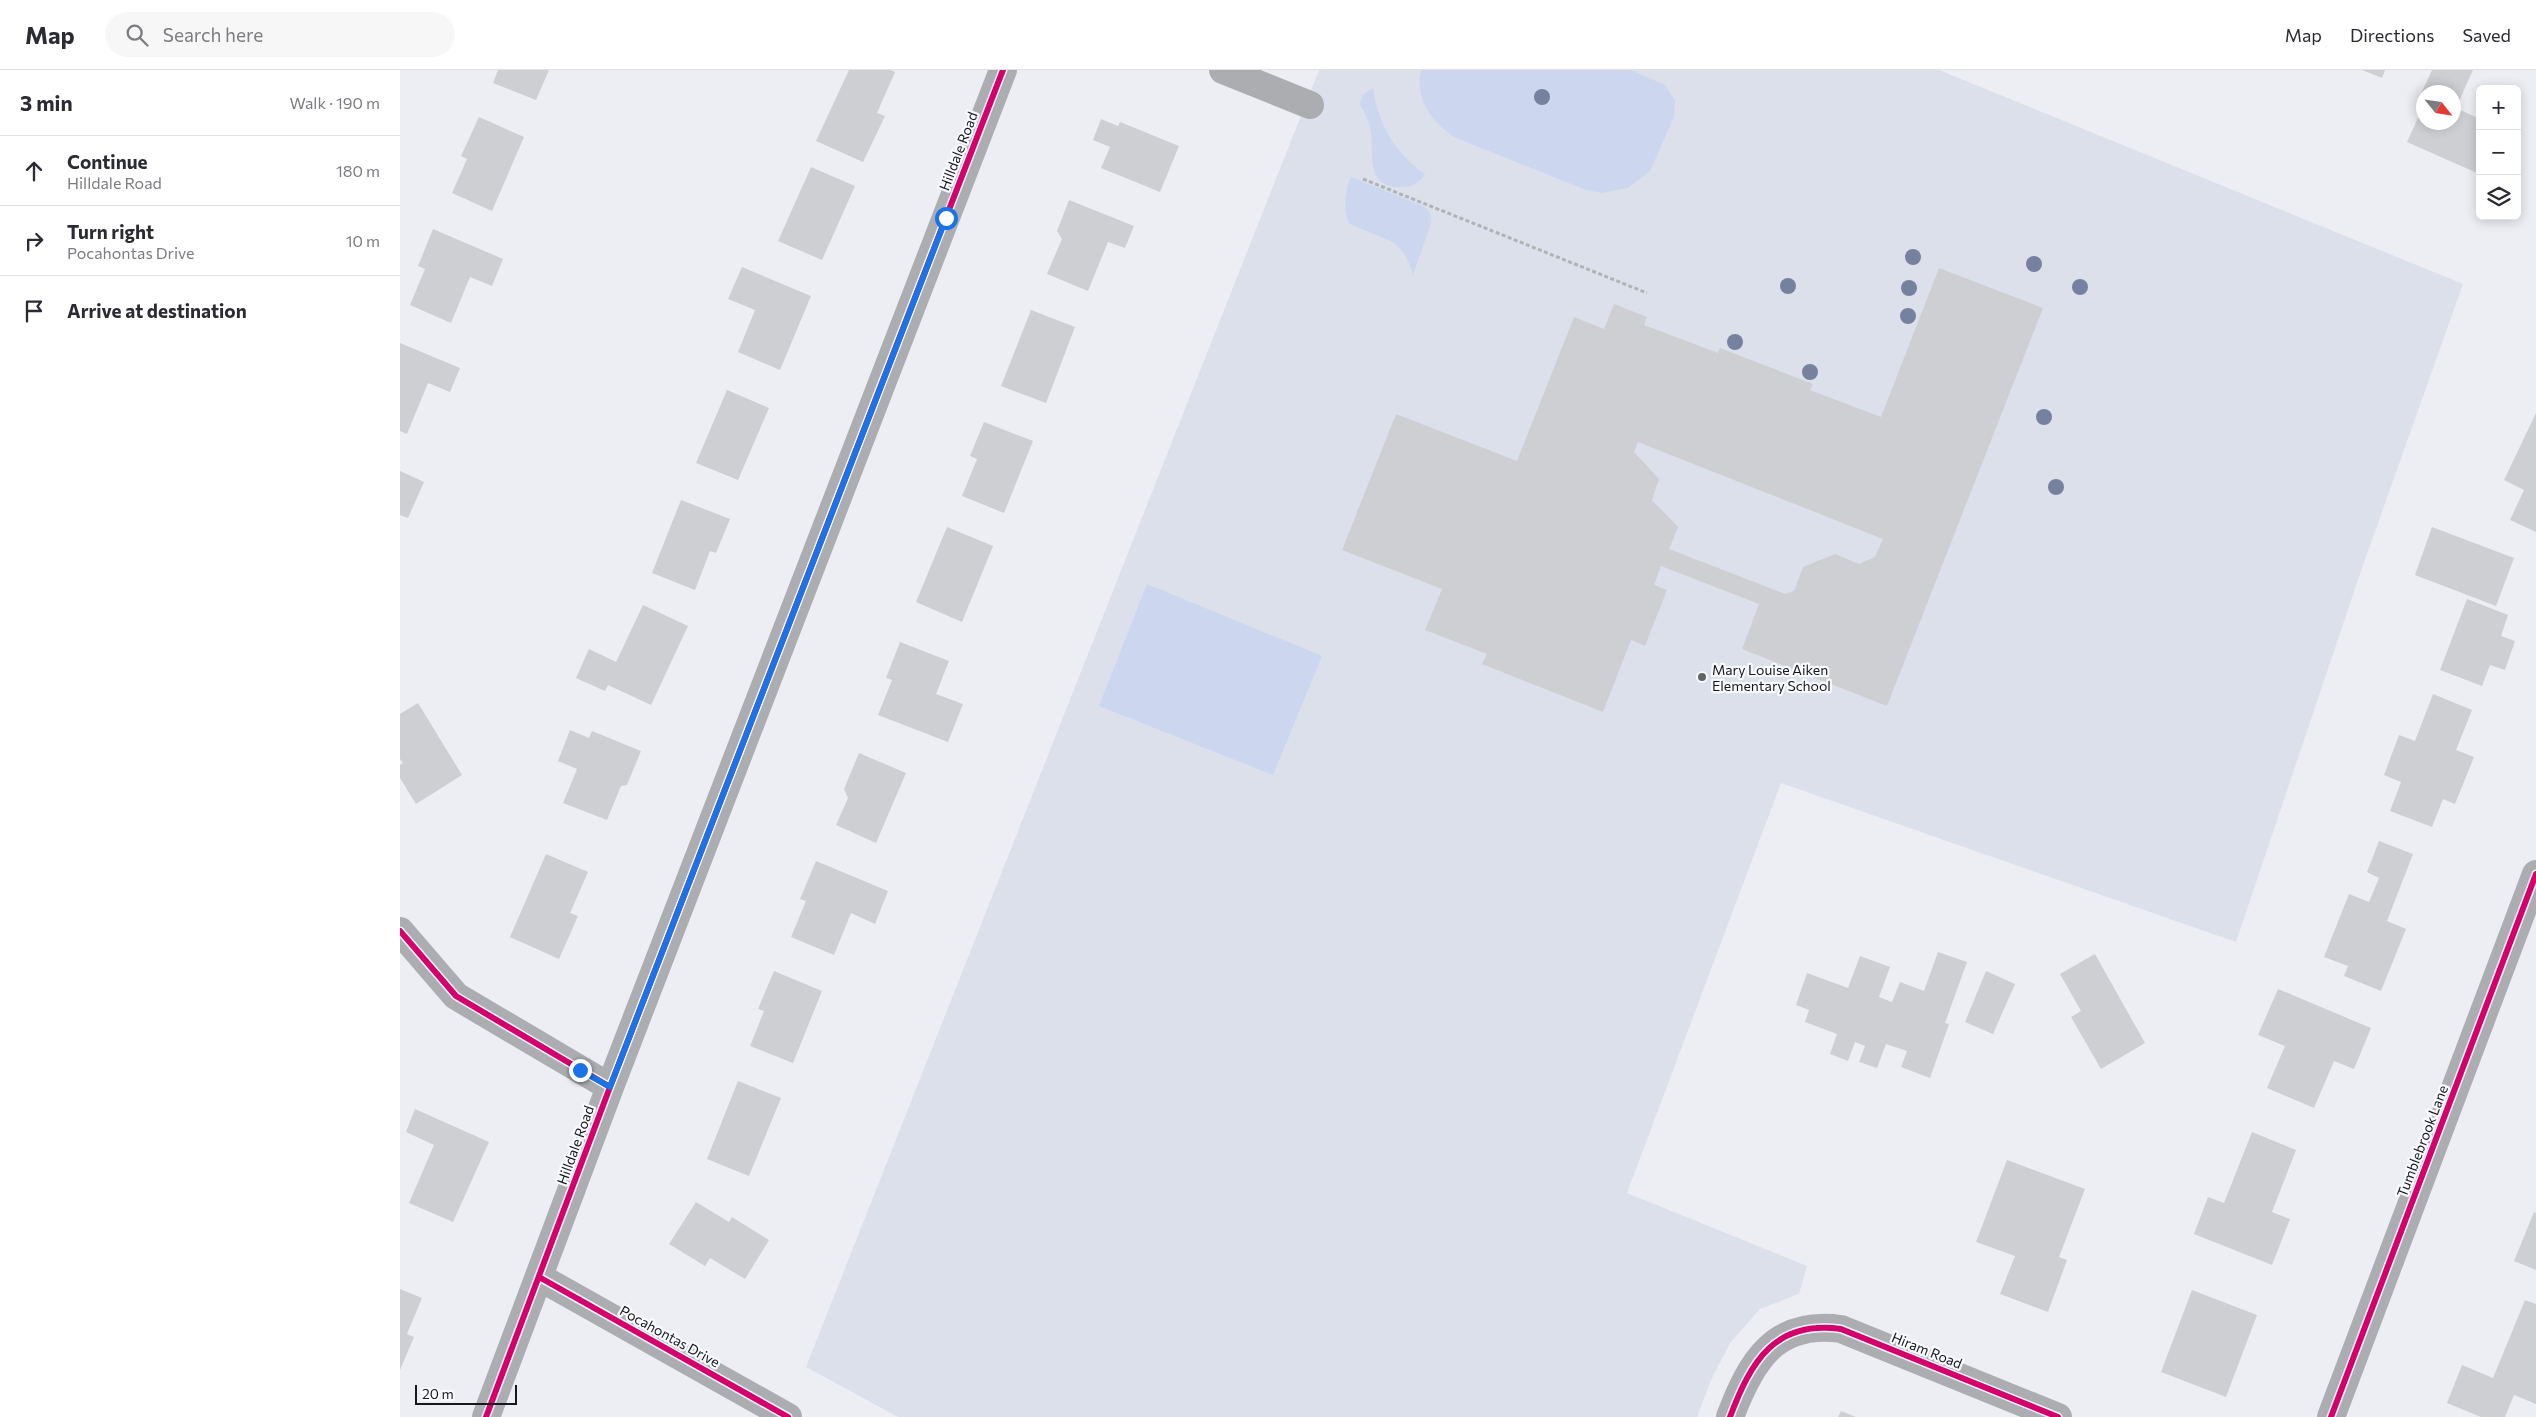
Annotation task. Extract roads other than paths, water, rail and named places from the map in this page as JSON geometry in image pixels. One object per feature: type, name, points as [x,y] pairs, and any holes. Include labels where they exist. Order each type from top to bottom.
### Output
[{"type":"street","name":"Hilldale Road","points":[[486,1417],[610,1087],[1003,70]]},
{"type":"street","points":[[1223,70],[1310,105]]},
{"type":"street","name":"Tumblebrook Lane","points":[[2331,1417],[2536,874]]},
{"type":"street","points":[[400,931],[456,996],[610,1087]]},
{"type":"street","name":"Pocahontas Drive","points":[[539,1277],[788,1417]]},
{"type":"street","name":"Hiram Road","points":[[1730,1417],[1751,1371],[1765,1350],[1784,1336],[1802,1329],[1822,1326],[1841,1329],[2058,1417]]},
{"type":"place","name":"Mary Louise Aiken Elementary School","points":[[1702,677]]}]
